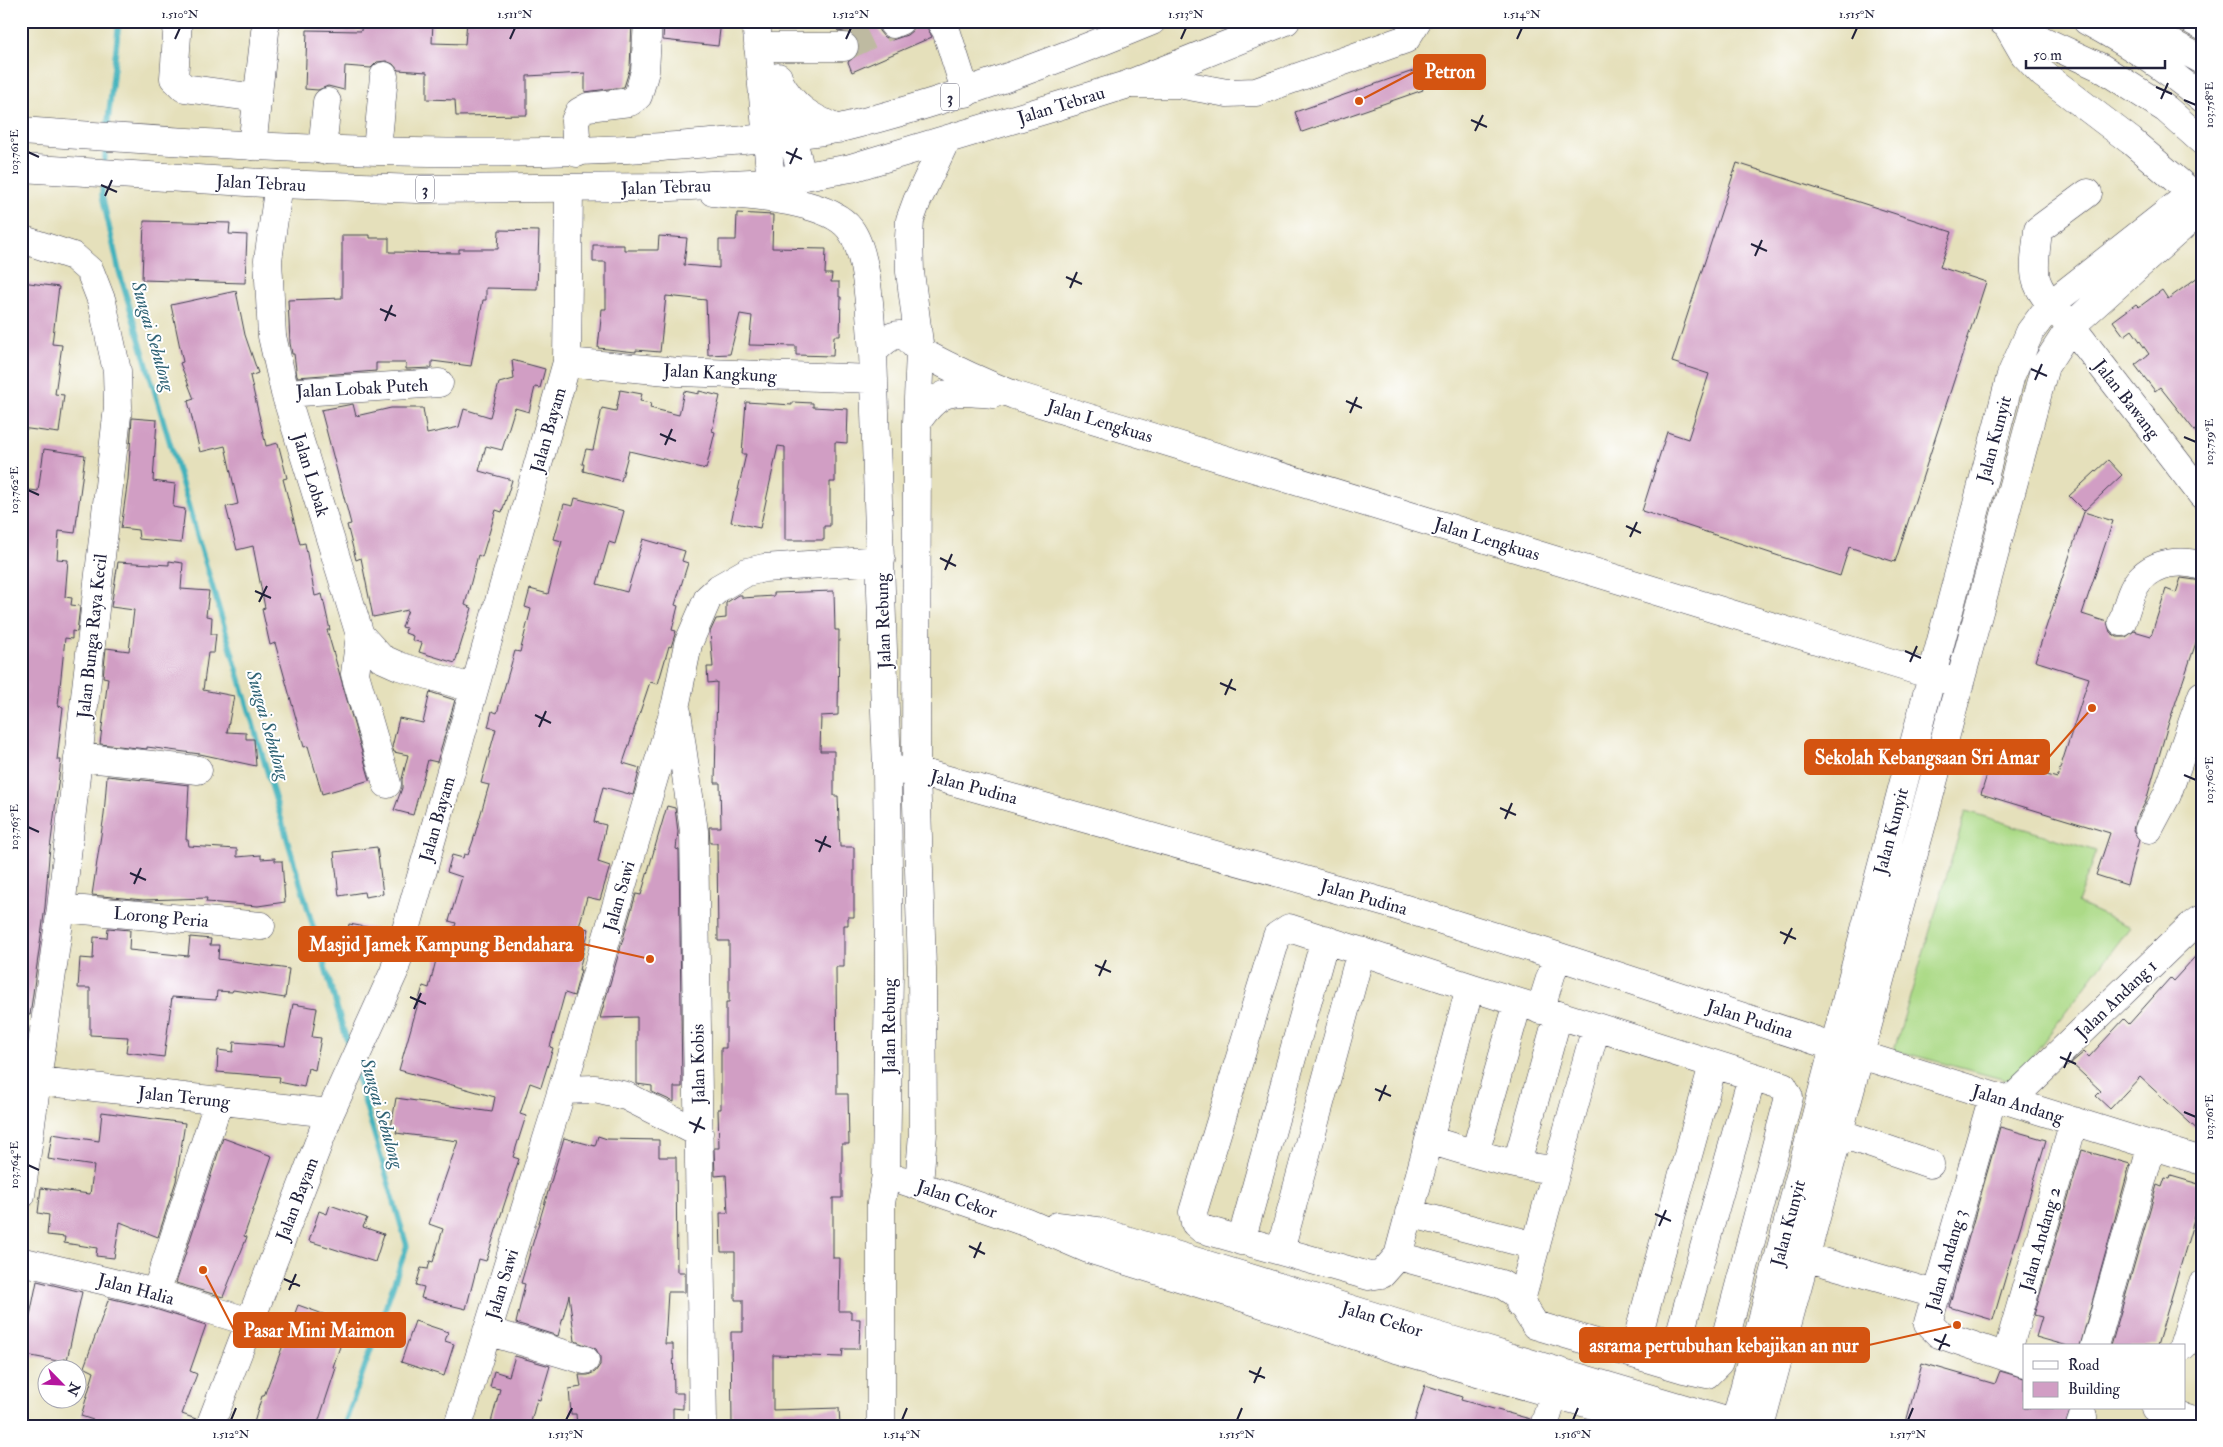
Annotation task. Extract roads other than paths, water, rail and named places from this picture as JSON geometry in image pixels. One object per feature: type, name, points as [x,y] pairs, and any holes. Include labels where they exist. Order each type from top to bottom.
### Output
[{"type":"main road","points":[[178,21],[174,78],[184,88],[258,98]]},
{"type":"main road","points":[[577,152],[575,122],[579,112],[588,107],[630,102],[638,96],[645,71],[648,21]]},
{"type":"main road","points":[[940,21],[946,30],[966,93]]},
{"type":"main road","name":"Jalan Tebrau","points":[[29,132],[322,150],[577,152],[779,137],[838,129],[966,93],[1059,59],[1152,21]]},
{"type":"main road","name":"Jalan Tebrau","points":[[26,169],[278,184],[417,189],[671,187],[771,182],[851,168],[1129,84],[1286,21]]},
{"type":"main road","points":[[1129,84],[1178,84],[1227,93],[1256,92],[1406,39],[1417,21]]},
{"type":"main road","points":[[2087,21],[2122,40],[2202,98]]},
{"type":"main road","points":[[2131,21],[2202,60]]},
{"type":"main road","points":[[2193,21],[2202,26]]},
{"type":"main road","points":[[2004,22],[2100,67],[2166,109],[2202,141]]},
{"type":"main road","points":[[2004,22],[2024,54],[2043,74],[2131,141],[2196,213]]},
{"type":"main road","points":[[252,146],[265,32]]},
{"type":"main road","points":[[765,34],[844,47]]},
{"type":"main road","points":[[765,34],[779,80],[789,98],[802,111],[838,129]]},
{"type":"main road","points":[[765,34],[779,137],[802,177]]},
{"type":"main road","points":[[1059,59],[1050,67],[1044,85],[1052,98],[1071,102]]},
{"type":"main road","points":[[377,150],[384,76]]},
{"type":"main road","points":[[771,182],[779,137],[779,80]]},
{"type":"main road","points":[[322,150],[327,102]]},
{"type":"main road","name":"Jalan Rebung","points":[[919,1185],[923,1133],[922,969],[916,771],[917,422],[920,351],[910,272],[910,220],[946,140]]},
{"type":"main road","name":"Jalan Lobak","points":[[278,184],[268,260],[272,336],[285,393],[360,635],[381,658],[399,666],[474,689]]},
{"type":"main road","name":"Jalan Rebung","points":[[671,187],[812,206],[834,216],[850,228],[856,241],[865,273],[874,352],[887,770],[889,972],[886,1175],[881,1203],[881,1426]]},
{"type":"main road","name":"Jalan Bayam","points":[[210,1426],[333,1107],[394,972],[567,362],[569,189]]},
{"type":"main road","name":"Jalan Bawang","points":[[2088,193],[2038,230],[2036,281],[2051,304],[2202,495]]},
{"type":"main road","name":"Jalan Kunyit","points":[[1744,1425],[1805,1257],[1839,1132],[1847,1051],[1932,675],[2011,375],[2030,332],[2051,304],[2196,213]]},
{"type":"main road","name":"Jalan Kunyit","points":[[1744,1425],[1745,1387],[1959,683],[2045,366],[2070,326],[2196,213]]},
{"type":"main road","name":"Jalan Bunga Raya Kecil","points":[[21,239],[73,256],[90,271],[102,302],[117,370],[118,407],[62,908],[30,1080],[21,1195]]},
{"type":"main road","name":"Jalan Lengkuas","points":[[874,352],[886,340],[898,335],[907,337],[920,351],[971,378],[1014,395],[1959,683]]},
{"type":"main road","name":"Jalan Kangkung","points":[[567,362],[679,372],[874,379]]},
{"type":"main road","name":"Jalan Lobak Puteh","points":[[285,393],[439,383]]},
{"type":"main road","name":"Jalan Lengkuas","points":[[917,422],[925,409],[938,396],[960,391],[1014,395]]},
{"type":"main road","name":"Jalan Sawi","points":[[458,1426],[562,1090],[676,703],[688,644],[708,598],[719,588],[747,572],[764,568],[881,560]]},
{"type":"main road","points":[[2122,622],[2134,589],[2140,579],[2147,573],[2174,562],[2187,562],[2202,566]]},
{"type":"main road","points":[[360,635],[355,674],[387,784]]},
{"type":"main road","points":[[2149,829],[2166,795],[2202,695]]},
{"type":"main road","name":"Jalan Kobis","points":[[676,703],[694,831],[703,1426]]},
{"type":"main road","points":[[79,757],[198,770]]},
{"type":"main road","name":"Jalan Pudina","points":[[887,770],[916,771],[1380,901],[1557,956],[1847,1051]]},
{"type":"main road","name":"Lorong Peria","points":[[62,908],[261,926]]},
{"type":"main road","name":"Jalan Andang 1","points":[[2002,1099],[2200,920]]},
{"type":"main road","points":[[1398,1256],[1501,1284],[1515,1294],[1535,1325],[1707,1374],[1719,1362],[1789,1097],[1782,1086],[1289,928],[1277,936],[1193,1212],[1195,1223],[1202,1229],[1241,1241],[1369,1276],[1382,1274],[1398,1256],[1470,987]]},
{"type":"main road","points":[[1241,1241],[1325,939]]},
{"type":"main road","points":[[1280,1251],[1361,951]]},
{"type":"main road","points":[[1475,1153],[1539,1009],[1557,956]]},
{"type":"main road","points":[[1517,1163],[1539,1009]]},
{"type":"main road","points":[[1520,1304],[1596,1027]]},
{"type":"main road","name":"Jalan Andang","points":[[1847,1051],[2202,1161]]},
{"type":"main road","points":[[1633,1354],[1713,1064]]},
{"type":"main road","points":[[1671,1365],[1752,1077]]},
{"type":"main road","name":"Jalan Terung","points":[[30,1080],[219,1100],[333,1107]]},
{"type":"main road","points":[[562,1090],[595,1089],[626,1096],[699,1133]]},
{"type":"main road","name":"Jalan Andang 3","points":[[2002,1099],[1935,1294],[1928,1323],[1938,1334],[2015,1360]]},
{"type":"main road","points":[[156,1293],[219,1100]]},
{"type":"main road","name":"Jalan Andang 2","points":[[2015,1360],[2074,1121]]},
{"type":"main road","points":[[1839,1132],[1930,1164]]},
{"type":"main road","points":[[1429,1140],[1548,1170],[1556,1168]]},
{"type":"main road","points":[[2096,1344],[2152,1145]]},
{"type":"main road","name":"Jalan Cekor","points":[[886,1175],[1028,1223],[1088,1249],[1233,1294],[1386,1346],[1667,1426]]},
{"type":"main road","points":[[881,1203],[919,1185]]},
{"type":"main road","points":[[1409,1213],[1536,1246]]},
{"type":"main road","name":"Jalan Cekor","points":[[1028,1223],[1096,1231],[1442,1338],[1744,1425]]},
{"type":"main road","points":[[1805,1257],[1935,1294]]},
{"type":"main road","name":"Jalan Halia","points":[[21,1261],[156,1293],[250,1322]]},
{"type":"main road","points":[[2184,1344],[2202,1285]]},
{"type":"main road","points":[[487,1331],[585,1360]]},
{"type":"main road","points":[[1697,1412],[1714,1410],[1721,1407],[1734,1399],[1745,1387]]},
{"type":"main road","points":[[1544,1426],[1554,1394]]},
{"type":"main road","points":[[2164,1410],[2202,1424]]},
{"type":"waterway","name":"Sungai Sebulong","points":[[107,131],[119,21]]},
{"type":"waterway","name":"Sungai Sebulong","points":[[104,166],[106,145]]},
{"type":"waterway","name":"Sungai Sebulong","points":[[103,180],[102,195],[119,271],[349,1048]]},
{"type":"waterway","name":"Sungai Sebulong","points":[[344,1426],[407,1246],[357,1076]]},
{"type":"tunnel","points":[[844,47],[893,24]]},
{"type":"place","name":"Petron","points":[[1359,101]]},
{"type":"place","name":"Sekolah Kebangsaan Sri Amar","points":[[2092,708]]},
{"type":"place","name":"Masjid Jamek Kampung Bendahara","points":[[650,959]]},
{"type":"place","name":"Pasar Mini Maimon","points":[[203,1270]]},
{"type":"place","name":"asrama pertubuhan kebajikan an nur","points":[[1957,1325]]}]
